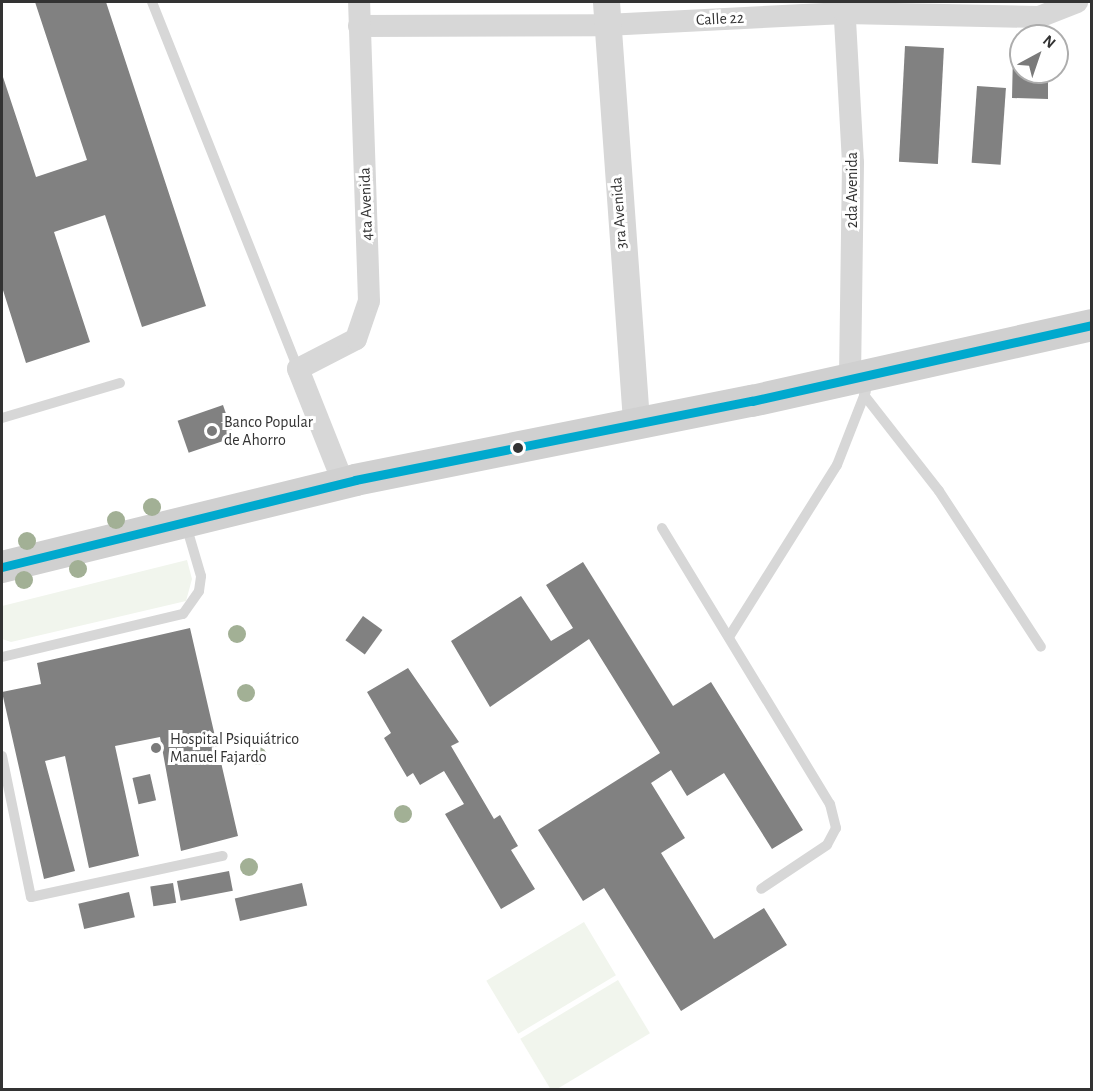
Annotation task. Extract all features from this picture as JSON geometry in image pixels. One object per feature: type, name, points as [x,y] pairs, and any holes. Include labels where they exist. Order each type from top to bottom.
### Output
[{"type":"main road","points":[[2,567],[343,482],[636,424],[862,383],[1092,325]]},
{"type":"street","name":"4ta Avenida","points":[[298,369],[356,339],[369,301],[359,2]]},
{"type":"street","name":"Calle 22","points":[[359,26],[606,13],[844,7],[1039,17],[1077,2]]},
{"type":"street","name":"2da Avenida","points":[[844,7],[862,383]]},
{"type":"street","name":"3ra Avenida","points":[[606,13],[636,424]]},
{"type":"street","points":[[298,369],[343,482]]},
{"type":"lane","points":[[152,2],[298,369]]},
{"type":"lane","points":[[2,418],[120,383]]},
{"type":"lane","points":[[729,637],[837,465],[862,383]]},
{"type":"lane","points":[[862,383],[939,491],[1041,647]]},
{"type":"lane","points":[[2,657],[183,614],[197,596],[201,576],[185,522]]},
{"type":"lane","points":[[662,528],[830,804],[836,828],[827,845],[761,889]]},
{"type":"lane","points":[[2,756],[31,897],[223,856]]},
{"type":"shaded area","points":[[187,560],[192,579],[186,601],[11,642],[2,639],[2,606]]},
{"type":"shaded area","points":[[584,922],[616,975],[518,1034],[486,981]]},
{"type":"shaded area","points":[[618,980],[650,1033],[555,1090],[551,1090],[520,1039]]},
{"type":"building","points":[[35,2],[106,2],[206,306],[142,327],[105,215],[54,232],[90,342],[26,363],[2,287],[2,74],[36,177],[87,160]]},
{"type":"building","points":[[905,46],[944,48],[938,164],[899,162]]},
{"type":"building","points":[[1012,84],[1048,84],[1048,99],[1012,98]]},
{"type":"building","points":[[977,86],[1006,88],[1001,165],[972,163]]},
{"type":"building","points":[[223,405],[234,437],[189,453],[178,421]]},
{"type":"building","points":[[583,562],[673,706],[711,682],[803,830],[772,849],[724,773],[687,796],[671,770],[651,783],[685,838],[661,853],[714,939],[764,908],[787,945],[681,1011],[604,888],[583,901],[538,830],[660,753],[589,639],[490,707],[451,641],[521,596],[551,641],[573,628],[546,585]]},
{"type":"building","points":[[363,616],[382,630],[365,654],[345,640]]},
{"type":"building","points":[[190,628],[238,836],[181,851],[160,737],[115,746],[139,856],[89,868],[65,756],[45,761],[75,871],[44,879],[2,692],[41,684],[37,663]]},
{"type":"building","points":[[408,668],[459,742],[451,746],[494,819],[500,815],[518,846],[511,850],[535,889],[501,909],[445,814],[464,804],[444,771],[420,785],[413,773],[407,777],[384,738],[391,733],[367,692]]},
{"type":"building","points":[[150,774],[156,800],[139,804],[132,778]]},
{"type":"building","points":[[229,871],[233,891],[181,901],[177,881]]},
{"type":"building","points":[[173,883],[176,903],[153,906],[150,887]]},
{"type":"building","points":[[302,883],[307,905],[240,921],[235,899]]},
{"type":"building","points":[[129,892],[135,917],[84,929],[78,904]]},
{"type":"transit line","points":[[2,567],[355,480],[752,401],[1092,325]]},
{"type":"place","name":"Banco Popular de Ahorro","points":[[212,431]]},
{"type":"place","name":"Hospital Psiquiátrico Manuel Fajardo","points":[[156,748]]}]
